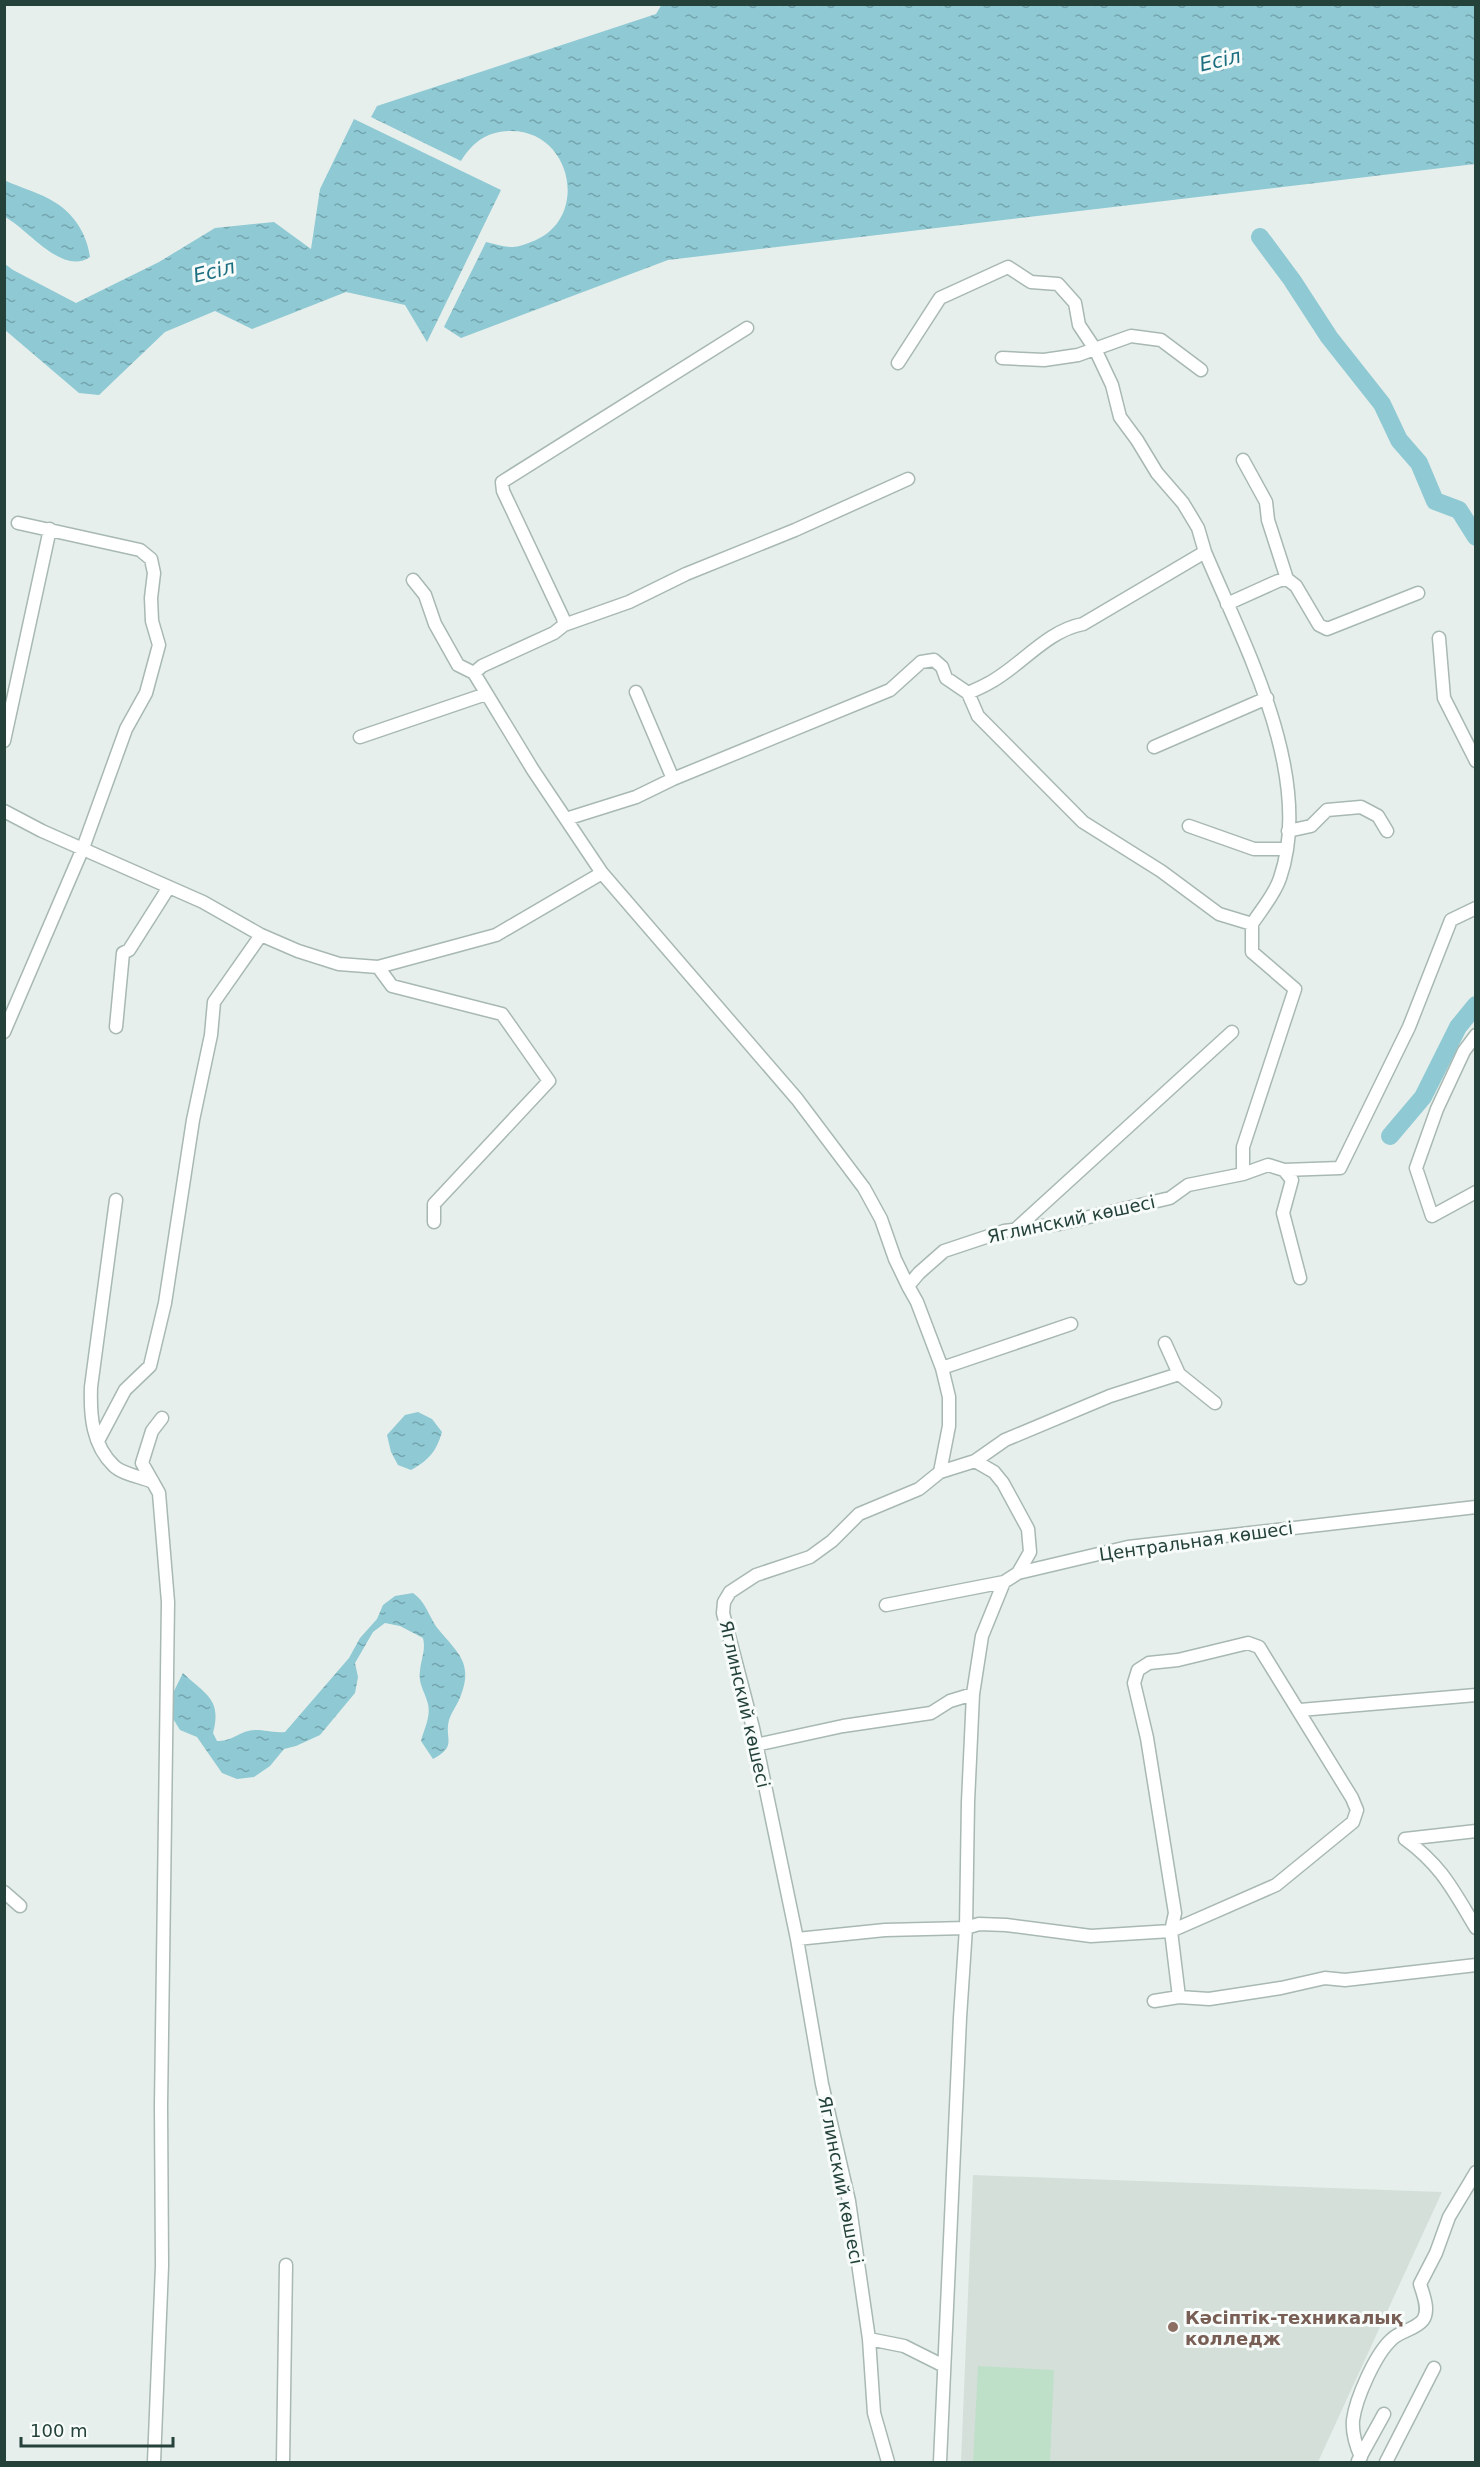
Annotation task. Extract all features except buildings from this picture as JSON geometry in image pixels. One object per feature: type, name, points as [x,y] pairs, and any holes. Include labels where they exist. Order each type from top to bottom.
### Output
[{"type":"street","points":[[898,363],[940,298],[1008,267],[1031,282],[1058,284],[1075,303],[1079,325],[1095,349],[1112,385],[1120,417],[1157,473],[1183,503],[1198,528],[1205,552],[1267,698],[1279,741],[1289,798],[1287,849],[1280,881],[1251,924],[1252,952],[1295,989],[1243,1147],[1244,1174]]},
{"type":"street","points":[[564,625],[563,618],[503,491],[502,482],[747,328]]},
{"type":"street","points":[[1002,358],[1044,360],[1078,356],[1131,336],[1161,340],[1201,370]]},
{"type":"street","points":[[1243,460],[1266,502],[1268,520],[1287,579],[1296,586],[1319,625],[1327,629],[1418,593]]},
{"type":"street","points":[[474,673],[482,666],[554,633],[564,625],[629,602],[686,574],[795,530],[908,479]]},
{"type":"street","points":[[4,1032],[83,848],[126,729],[146,693],[159,645],[152,621],[151,598],[154,573],[151,559],[140,550],[18,523]]},
{"type":"street","points":[[4,741],[50,529]]},
{"type":"street","points":[[968,693],[990,683],[1024,656],[1070,626],[1083,624],[1205,552]]},
{"type":"street","points":[[1227,604],[1287,579]]},
{"type":"street","points":[[413,580],[425,595],[435,624],[458,665],[474,673],[533,770],[602,873],[797,1099],[864,1188],[881,1220],[895,1259],[917,1302],[942,1368],[949,1397],[949,1417],[940,1472],[975,1461],[1005,1440],[1110,1396],[1179,1374]]},
{"type":"street","points":[[1440,638],[1444,698],[1476,761]]},
{"type":"street","points":[[566,819],[636,797],[673,779],[890,690],[921,662],[934,660],[942,667],[946,678],[968,693],[978,716],[1083,822],[1161,871],[1219,914],[1251,924]]},
{"type":"street","points":[[636,692],[673,779]]},
{"type":"street","points":[[360,737],[486,694]]},
{"type":"street","points":[[1154,747],[1267,698]]},
{"type":"street","points":[[1288,831],[1311,826],[1327,810],[1361,807],[1378,816],[1387,831]]},
{"type":"street","points":[[4,810],[42,831],[203,902],[261,935],[298,951],[339,964],[378,967],[496,934],[602,873]]},
{"type":"street","points":[[1189,826],[1254,849],[1287,849]]},
{"type":"street","points":[[116,1027],[123,954],[129,950],[170,887]]},
{"type":"street","name":"Яглинский көшесі","points":[[908,1286],[944,1251],[1017,1228],[1059,1224],[1170,1198],[1188,1185],[1244,1174],[1268,1165],[1284,1170],[1340,1168],[1409,1027],[1451,920],[1476,908]]},
{"type":"street","points":[[98,1441],[125,1390],[150,1366],[165,1303],[193,1120],[211,1035],[213,1002],[261,935]]},
{"type":"street","points":[[378,967],[392,986],[502,1014],[549,1081],[434,1204],[434,1222]]},
{"type":"street","points":[[1017,1228],[1232,1032]]},
{"type":"street","points":[[1476,1035],[1464,1051],[1437,1109],[1416,1168],[1431,1216],[1476,1192]]},
{"type":"street","points":[[1284,1170],[1292,1180],[1283,1213],[1300,1278]]},
{"type":"street","points":[[116,1200],[91,1387],[90,1416],[98,1441],[115,1467],[153,1482]]},
{"type":"street","points":[[942,1368],[1071,1324]]},
{"type":"street","points":[[1165,1342],[1179,1374],[1215,1403]]},
{"type":"street","points":[[154,2463],[162,2266],[161,2106],[168,1602],[159,1492],[142,1463],[152,1431],[162,1418]]},
{"type":"street","points":[[975,1461],[994,1472],[1003,1483],[1028,1529],[1030,1552],[1018,1573]]},
{"type":"street","name":"Яглинский көшесі","points":[[888,2463],[874,2413],[869,2338],[849,2201],[822,2084],[797,1939],[756,1745],[723,1613],[724,1602],[730,1592],[756,1575],[810,1557],[832,1541],[859,1514],[919,1490],[940,1472]]},
{"type":"street","name":"Центральная көшесі","points":[[886,1605],[1004,1582],[1018,1573],[1128,1547],[1476,1507]]},
{"type":"street","points":[[940,2463],[966,1928],[973,1694],[981,1636],[1004,1582]]},
{"type":"street","points":[[797,1939],[885,1930],[966,1928],[979,1924],[1006,1925],[1091,1936],[1171,1931],[1276,1885],[1353,1822],[1357,1810],[1352,1797],[1300,1710],[1259,1647],[1248,1643],[1178,1660],[1149,1663],[1138,1670],[1134,1683],[1147,1738],[1175,1913],[1171,1931],[1179,1997]]},
{"type":"street","points":[[756,1745],[843,1726],[931,1713],[950,1701],[973,1694]]},
{"type":"street","points":[[1300,1710],[1476,1695]]},
{"type":"street","points":[[1476,1831],[1405,1839],[1427,1854],[1445,1876],[1476,1928]]},
{"type":"street","points":[[4,1892],[20,1906]]},
{"type":"street","points":[[1154,2001],[1179,1997],[1209,1999],[1281,1988],[1325,1978],[1345,1980],[1476,1965]]},
{"type":"street","points":[[1359,2460],[1353,2421],[1361,2396],[1379,2353],[1392,2338],[1422,2321],[1426,2313],[1420,2284],[1436,2253],[1449,2217],[1476,2172]]},
{"type":"street","points":[[284,2463],[286,2265]]},
{"type":"street","points":[[869,2338],[904,2346],[944,2366]]},
{"type":"street","points":[[1386,2463],[1434,2368]]},
{"type":"street","points":[[1359,2460],[1384,2414]]},
{"type":"shaded area","name":"Кәсіптік-техникалық колледж","points":[[973,2175],[1442,2192],[1318,2462],[961,2462]]},
{"type":"green space","points":[[978,2366],[1054,2370],[1050,2462],[973,2462]]},
{"type":"water","name":"Есіл","points":[[662,4],[1475,5],[1475,164],[668,260],[461,338],[444,327],[486,242],[513,247],[531,242],[550,231],[562,216],[567,197],[566,178],[560,160],[548,145],[531,134],[509,131],[493,133],[481,139],[470,148],[461,161],[371,117],[377,106],[656,14]]},
{"type":"water","name":"Есіл","points":[[354,119],[501,190],[427,342],[405,305],[346,292],[252,329],[215,311],[165,332],[99,395],[79,393],[5,330],[5,264],[76,303],[159,262],[215,228],[274,222],[311,249],[320,189]]},
{"type":"water","points":[[4,180],[44,196],[69,213],[79,226],[90,257],[79,261],[57,256],[5,217]]},
{"type":"water","points":[[418,1412],[432,1419],[442,1432],[431,1455],[411,1470],[398,1465],[391,1452],[387,1435],[405,1415]]},
{"type":"water","points":[[413,1593],[422,1601],[436,1625],[462,1659],[464,1666],[464,1684],[449,1720],[448,1746],[433,1759],[421,1741],[429,1714],[420,1676],[424,1651],[423,1638],[400,1626],[385,1623],[373,1632],[355,1663],[358,1677],[355,1693],[320,1735],[284,1749],[270,1766],[254,1777],[237,1779],[222,1773],[197,1737],[180,1730],[172,1717],[172,1695],[183,1673],[210,1698],[214,1705],[213,1733],[217,1741],[228,1740],[250,1731],[285,1732],[349,1658],[360,1638],[377,1619],[383,1605],[395,1596]]},
{"type":"waterway","points":[[1260,237],[1292,280],[1329,337],[1382,404],[1399,440],[1419,463],[1435,501],[1459,510],[1476,537]]},
{"type":"waterway","points":[[1390,1136],[1423,1097],[1458,1027],[1476,1005]]},
{"type":"place","name":"Кәсіптік-техникалық колледж","points":[[1173,2327]]}]
